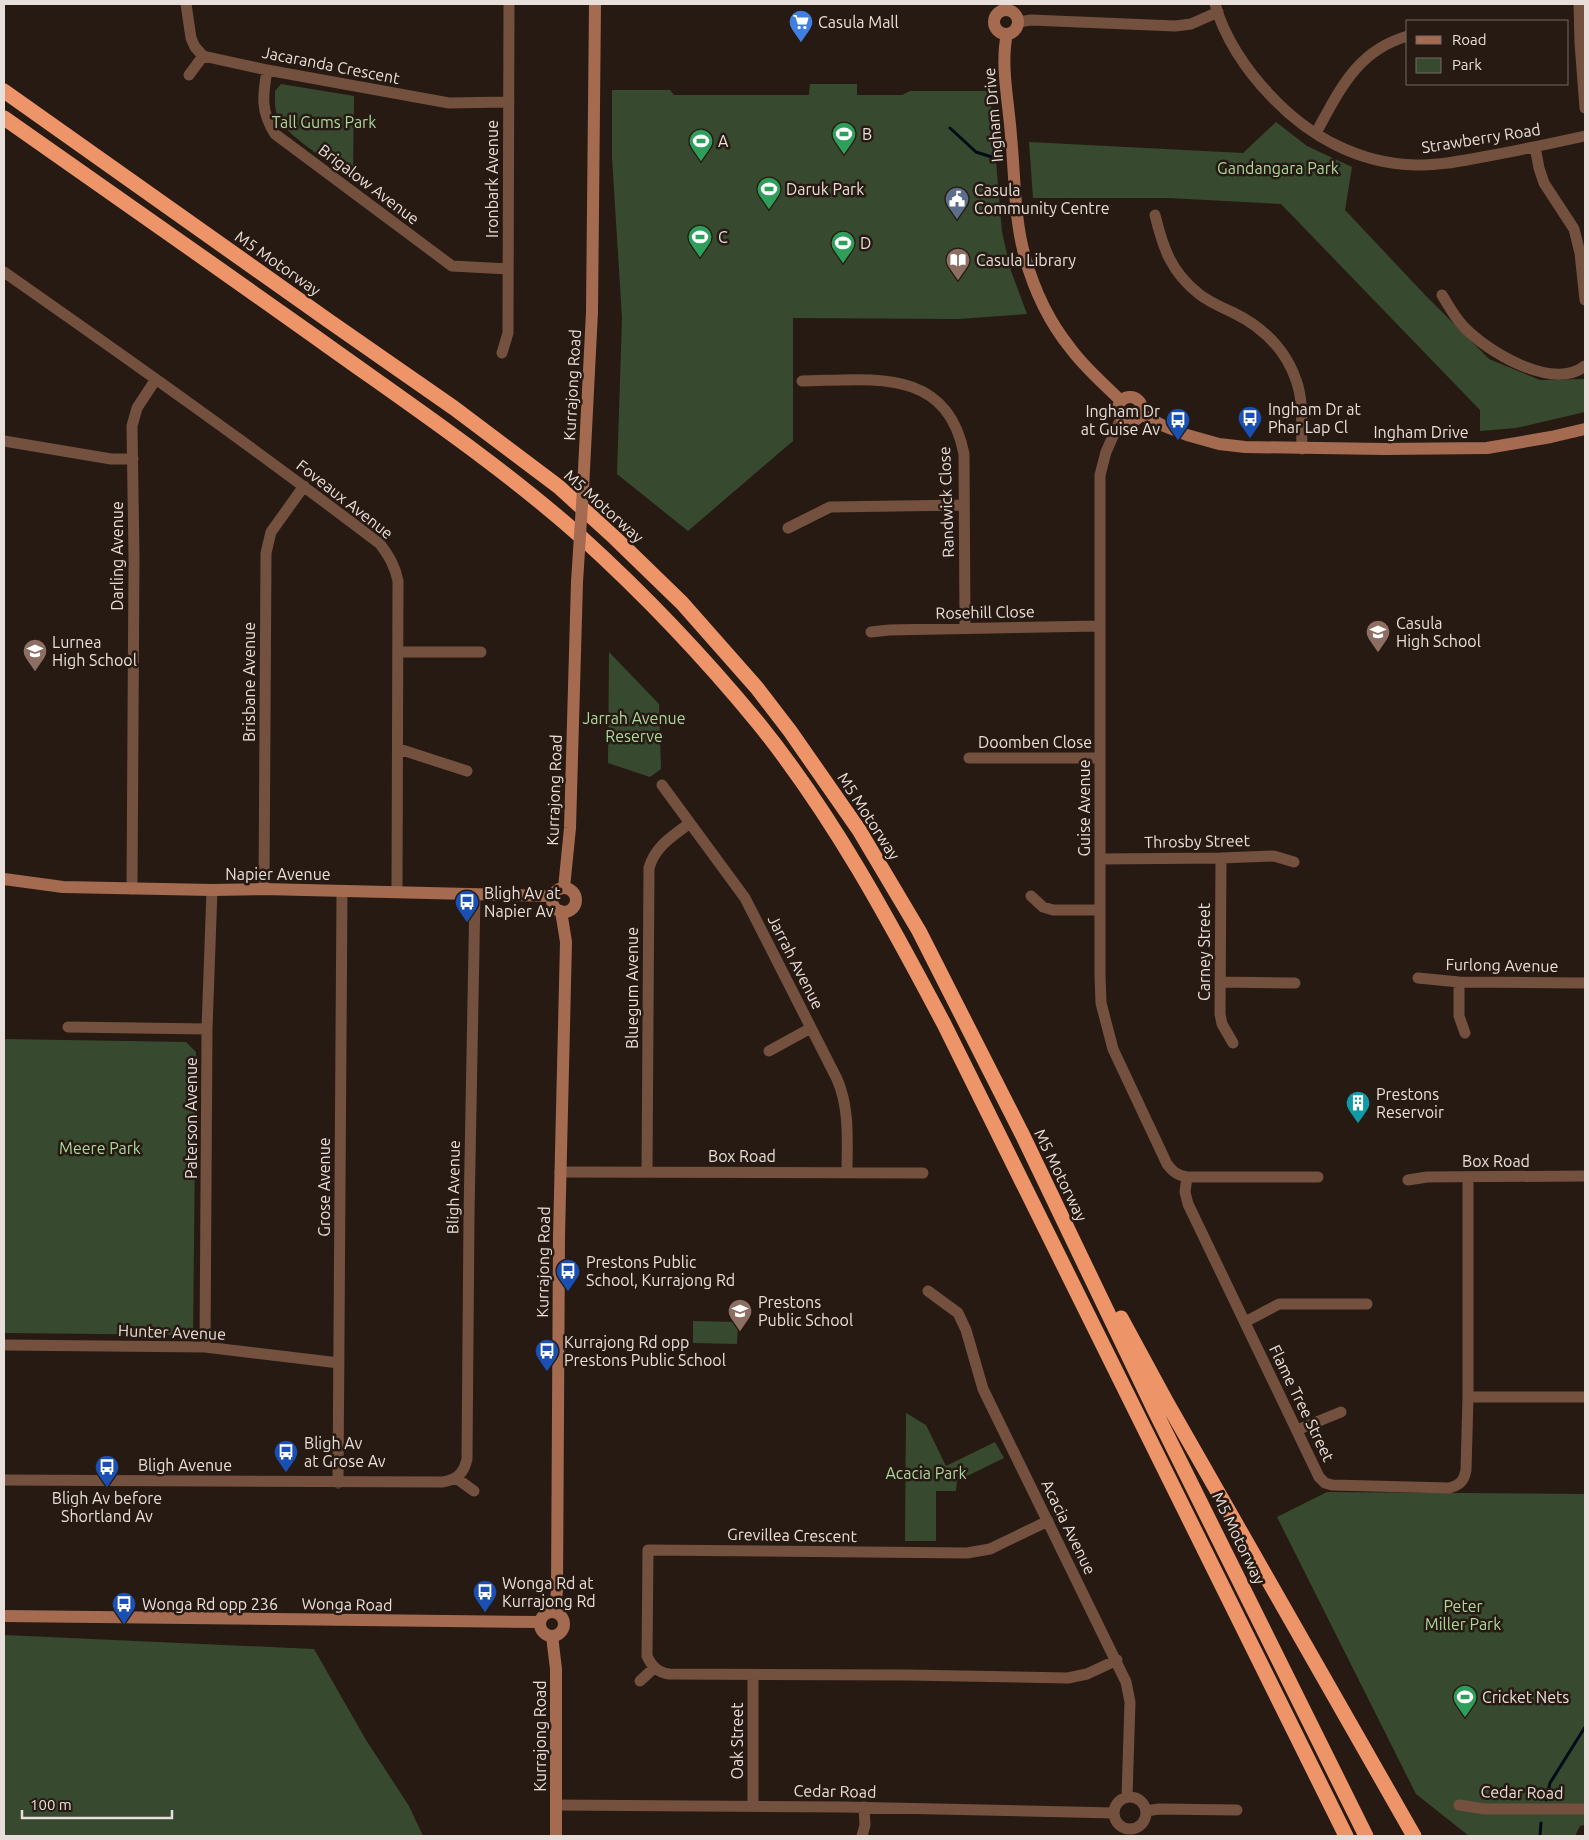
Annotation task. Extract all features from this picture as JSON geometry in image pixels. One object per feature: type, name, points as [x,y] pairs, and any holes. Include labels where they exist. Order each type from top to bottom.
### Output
[{"type":"highway","name":"M5 Motorway","points":[[4,91],[501,442],[559,487],[682,603],[790,730],[859,830],[919,931],[1022,1136],[1154,1409],[1366,1836]]},
{"type":"highway","points":[[4,118],[454,436],[547,509],[579,536],[648,601],[682,636],[759,724],[841,840],[875,895],[913,965],[948,1032],[1346,1836]]},
{"type":"highway","points":[[1022,1136],[1166,1401],[1414,1836]]},
{"type":"highway","points":[[1248,1545],[1426,1836]]},
{"type":"street","points":[[186,4],[191,38],[195,47],[203,56],[189,75]]},
{"type":"street","name":"Ironbark Avenue","points":[[502,353],[508,333],[509,4]]},
{"type":"street","name":"Kurrajong Road","points":[[564,888],[570,828],[577,582],[592,312],[595,4]]},
{"type":"street","points":[[1580,4],[1580,43],[1585,108]]},
{"type":"street","points":[[1004,7],[1014,13],[1018,22],[1016,30],[1007,34],[998,30],[994,22],[996,15],[1004,7]]},
{"type":"street","points":[[1018,22],[1031,20],[1175,26],[1191,24],[1216,8]]},
{"type":"street","name":"Strawberry Road","points":[[1216,8],[1232,44],[1250,72],[1266,90],[1296,120],[1354,154],[1374,160],[1417,165],[1445,163],[1585,136]]},
{"type":"street","name":"Ingham Drive","points":[[1007,34],[1005,44],[1006,74],[1019,221],[1025,257],[1040,298],[1053,322],[1071,349],[1121,401]]},
{"type":"street","points":[[1316,133],[1339,90],[1360,63],[1373,53],[1406,37]]},
{"type":"street","name":"Jacaranda Crescent","points":[[203,56],[267,70],[449,103],[509,102]]},
{"type":"street","name":"Brigalow Avenue","points":[[267,70],[263,96],[264,110],[268,124],[275,134],[452,266],[508,269]]},
{"type":"street","points":[[1535,147],[1544,183],[1574,229],[1580,253],[1585,300]]},
{"type":"street","points":[[1155,215],[1168,259],[1182,278],[1198,294],[1213,304],[1258,327],[1282,351],[1297,381],[1300,398],[1302,449]]},
{"type":"street","name":"Foveaux Avenue","points":[[4,272],[304,486],[380,544],[395,566],[398,581],[398,892]]},
{"type":"street","points":[[1442,294],[1464,328],[1506,360],[1536,371],[1553,374],[1576,372],[1585,366]]},
{"type":"street","name":"Darling Avenue","points":[[132,889],[134,417],[137,408],[156,379]]},
{"type":"street","name":"Randwick Close","points":[[802,381],[890,381],[906,384],[932,398],[951,418],[960,435],[964,454],[965,628]]},
{"type":"street","points":[[1128,398],[1135,399],[1141,406],[1141,414],[1137,419],[1130,421],[1121,418],[1118,410],[1121,401],[1128,398]]},
{"type":"street","name":"Ingham Drive","points":[[1141,414],[1164,426],[1219,444],[1302,449],[1488,448],[1526,442],[1585,428]]},
{"type":"street","name":"Guise Avenue","points":[[1121,418],[1106,452],[1100,475],[1101,1003],[1113,1049],[1166,1164],[1178,1175],[1187,1177]]},
{"type":"street","points":[[4,441],[111,459],[133,459]]},
{"type":"street","name":"Brisbane Avenue","points":[[264,889],[266,553],[272,532],[304,486]]},
{"type":"street","points":[[788,528],[830,507],[964,505]]},
{"type":"street","name":"Rosehill Close","points":[[871,632],[965,628],[1100,626]]},
{"type":"street","points":[[398,652],[480,652]]},
{"type":"street","points":[[399,749],[468,771]]},
{"type":"street","name":"Doomben Close","points":[[969,758],[1100,758]]},
{"type":"street","name":"Jarrah Avenue","points":[[662,786],[745,898],[837,1079],[845,1101],[847,1173]]},
{"type":"street","name":"Bluegum Avenue","points":[[647,1172],[649,874],[653,857],[659,848],[690,823]]},
{"type":"street","name":"Throsby Street","points":[[1100,859],[1274,856],[1294,862]]},
{"type":"street","name":"Carney Street","points":[[1220,858],[1222,1024],[1233,1043]]},
{"type":"street","name":"Napier Avenue","points":[[4,879],[54,887],[264,889],[553,896]]},
{"type":"street","points":[[564,888],[572,891],[576,900],[571,909],[561,911],[553,905],[553,896],[559,889],[564,888]]},
{"type":"street","name":"Paterson Avenue","points":[[205,1347],[207,1029],[212,890]]},
{"type":"street","name":"Grose Avenue","points":[[338,1483],[342,891]]},
{"type":"street","name":"Bligh Avenue","points":[[4,1480],[442,1482],[456,1478],[465,1468],[467,1459],[468,1215],[475,894]]},
{"type":"street","points":[[1031,896],[1043,907],[1053,910],[1100,910]]},
{"type":"street","name":"Kurrajong Road","points":[[554,1612],[557,1591],[560,1172],[566,942],[561,911]]},
{"type":"street","name":"Furlong Avenue","points":[[1418,978],[1459,982],[1585,983]]},
{"type":"street","points":[[1220,982],[1295,983]]},
{"type":"street","points":[[1459,982],[1459,1016],[1465,1033]]},
{"type":"street","points":[[68,1027],[207,1029]]},
{"type":"street","points":[[769,1051],[811,1028]]},
{"type":"street","name":"Box Road","points":[[560,1172],[923,1173]]},
{"type":"street","name":"Box Road","points":[[1408,1180],[1427,1177],[1585,1176]]},
{"type":"street","points":[[1187,1177],[1318,1177]]},
{"type":"street","name":"Flame Tree Street","points":[[1187,1177],[1184,1192],[1188,1204],[1297,1430],[1325,1483],[1332,1485],[1449,1488],[1458,1486],[1465,1478],[1468,1397],[1468,1178]]},
{"type":"street","name":"Acacia Avenue","points":[[928,1291],[958,1313],[966,1330],[983,1389],[1117,1660],[1126,1682],[1130,1702],[1127,1797]]},
{"type":"street","points":[[1245,1322],[1279,1304],[1367,1304]]},
{"type":"street","name":"Hunter Avenue","points":[[4,1345],[205,1347],[339,1363]]},
{"type":"street","points":[[1468,1397],[1585,1397]]},
{"type":"street","points":[[1297,1430],[1341,1412]]},
{"type":"street","points":[[456,1478],[474,1491]]},
{"type":"street","name":"Grevillea Crescent","points":[[654,1668],[647,1652],[648,1550],[967,1553],[990,1549],[1048,1521]]},
{"type":"street","points":[[554,1612],[560,1615],[564,1624],[561,1632],[552,1636],[543,1632],[540,1622],[546,1613],[554,1612]]},
{"type":"street","name":"Wonga Road","points":[[4,1616],[540,1622]]},
{"type":"street","name":"Kurrajong Road","points":[[552,1636],[556,1669],[556,1836]]},
{"type":"street","points":[[640,1681],[654,1668],[669,1674],[1068,1678],[1088,1674],[1117,1660]]},
{"type":"street","name":"Oak Street","points":[[753,1675],[753,1806]]},
{"type":"street","points":[[1127,1797],[1132,1797],[1142,1802],[1146,1812],[1143,1821],[1131,1833],[1117,1823],[1114,1813],[1116,1804],[1127,1797]]},
{"type":"street","name":"Cedar Road","points":[[1459,1804],[1484,1809],[1585,1809]]},
{"type":"street","name":"Cedar Road","points":[[556,1805],[864,1807],[1114,1813]]},
{"type":"street","points":[[862,1836],[865,1825],[864,1807]]},
{"type":"street","points":[[1146,1812],[1159,1809],[1237,1810]]},
{"type":"green space","name":"Tall Gums Park","points":[[281,84],[354,96],[353,179],[285,128],[278,118],[275,103],[275,91]]},
{"type":"green space","points":[[810,84],[857,84],[857,95],[902,95],[910,91],[990,91],[1002,232],[1011,271],[1027,314],[958,319],[793,318],[793,441],[688,531],[617,474],[622,318],[612,157],[612,90],[670,90],[674,95],[809,95]]},
{"type":"green space","name":"Gandangara Park","points":[[1276,122],[1307,146],[1352,167],[1345,210],[1426,296],[1489,359],[1540,380],[1585,379],[1585,412],[1516,428],[1480,431],[1480,410],[1281,204],[1169,198],[1033,198],[1029,142],[1243,153]]},
{"type":"green space","name":"Jarrah Avenue Reserve","points":[[609,652],[659,704],[661,769],[650,777],[608,763]]},
{"type":"green space","name":"Meere Park","points":[[4,1039],[186,1042],[196,1052],[193,1335],[4,1333]]},
{"type":"green space","points":[[693,1321],[738,1322],[737,1344],[693,1343]]},
{"type":"green space","name":"Acacia Park","points":[[906,1413],[926,1425],[946,1466],[995,1442],[1004,1458],[957,1481],[956,1491],[936,1491],[936,1541],[905,1541]]},
{"type":"green space","name":"Peter Miller Park","points":[[1327,1492],[1585,1494],[1585,1825],[1580,1826],[1575,1836],[1469,1836],[1416,1794],[1277,1517]]},
{"type":"green space","points":[[4,1635],[314,1649],[366,1740],[409,1806],[423,1836],[4,1836]]},
{"type":"waterway","points":[[950,128],[976,152],[998,159]]},
{"type":"waterway","points":[[1546,1800],[1550,1783],[1585,1727]]},
{"type":"waterway","points":[[1540,1836],[1541,1823]]},
{"type":"place","name":"Casula Mall","points":[[801,43]]},
{"type":"place","name":"B","points":[[844,155]]},
{"type":"place","name":"A","points":[[701,162]]},
{"type":"place","name":"Daruk Park","points":[[769,210]]},
{"type":"place","name":"Casula Community Centre","points":[[957,220]]},
{"type":"place","name":"C","points":[[700,258]]},
{"type":"place","name":"D","points":[[843,264]]},
{"type":"place","name":"Casula Library","points":[[958,281]]},
{"type":"place","name":"Ingham Dr at Phar Lap Cl","points":[[1250,439]]},
{"type":"place","name":"Ingham Dr at Guise Av","points":[[1178,441]]},
{"type":"place","name":"Casula High School","points":[[1378,653]]},
{"type":"place","name":"Lurnea High School","points":[[35,672]]},
{"type":"place","name":"Bligh Av at Napier Av","points":[[467,923]]},
{"type":"place","name":"Prestons Reservoir","points":[[1358,1124]]},
{"type":"place","name":"Prestons Public School, Kurrajong Rd","points":[[568,1292]]},
{"type":"place","name":"Prestons Public School","points":[[740,1332]]},
{"type":"place","name":"Kurrajong Rd opp Prestons Public School","points":[[547,1372]]},
{"type":"place","name":"Bligh Av at Grose Av","points":[[286,1473]]},
{"type":"place","name":"Bligh Av before Shortland Av","points":[[107,1488]]},
{"type":"place","name":"Wonga Rd at Kurrajong Rd","points":[[485,1613]]},
{"type":"place","name":"Wonga Rd opp 236","points":[[124,1625]]},
{"type":"place","name":"Cricket Nets","points":[[1465,1718]]}]
